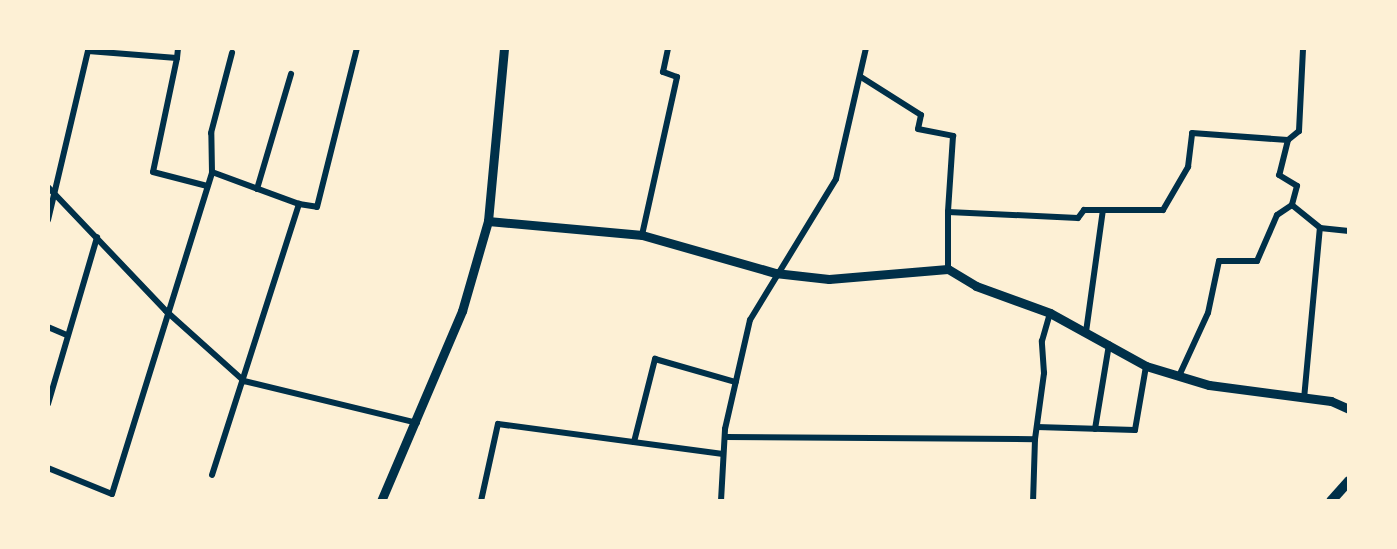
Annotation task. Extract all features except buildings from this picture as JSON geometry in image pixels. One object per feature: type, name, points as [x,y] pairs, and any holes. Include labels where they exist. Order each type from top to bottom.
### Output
[{"type":"main road","points":[[1331,501],[1349,481]]},
{"type":"street","points":[[178,48],[153,172],[207,186]]},
{"type":"street","points":[[212,172],[299,204],[317,207],[357,48]]},
{"type":"street","points":[[381,501],[417,423],[462,311],[488,221],[504,48]]},
{"type":"street","points":[[642,235],[677,77],[663,72],[668,48]]},
{"type":"street","points":[[721,501],[724,437],[750,320],[775,273],[836,179],[866,48]]},
{"type":"street","points":[[1179,376],[1208,313],[1219,261],[1257,261],[1277,215],[1292,205],[1297,186],[1280,175],[1288,140],[1299,131],[1303,48]]},
{"type":"street","points":[[48,220],[88,51],[177,58]]},
{"type":"street","points":[[48,468],[112,494],[166,311],[212,172],[211,133],[232,52]]},
{"type":"street","points":[[257,189],[291,74]]},
{"type":"street","points":[[861,77],[921,115],[918,129],[953,136],[948,212],[948,269]]},
{"type":"street","points":[[948,212],[1078,218],[1084,210],[1163,210],[1188,167],[1192,134],[1288,140]]},
{"type":"street","points":[[48,187],[166,311],[244,381],[417,423]]},
{"type":"street","points":[[212,475],[299,204]]},
{"type":"street","points":[[1292,205],[1320,228],[1349,231]]},
{"type":"street","points":[[1086,332],[1103,210]]},
{"type":"street","points":[[488,221],[642,235],[775,273],[829,279],[948,269],[976,285],[1050,313],[1146,366],[1209,385],[1331,401],[1349,410]]},
{"type":"street","points":[[1304,399],[1320,228]]},
{"type":"street","points":[[48,404],[49,394],[97,237]]},
{"type":"street","points":[[1033,501],[1035,439],[1044,373],[1042,341],[1050,313]]},
{"type":"street","points":[[48,327],[67,335]]},
{"type":"street","points":[[1095,429],[1109,344]]},
{"type":"street","points":[[634,442],[655,359],[736,382]]},
{"type":"street","points":[[1037,427],[1135,430],[1146,366]]},
{"type":"street","points":[[481,501],[498,424],[723,454]]},
{"type":"street","points":[[724,437],[1035,439]]}]
